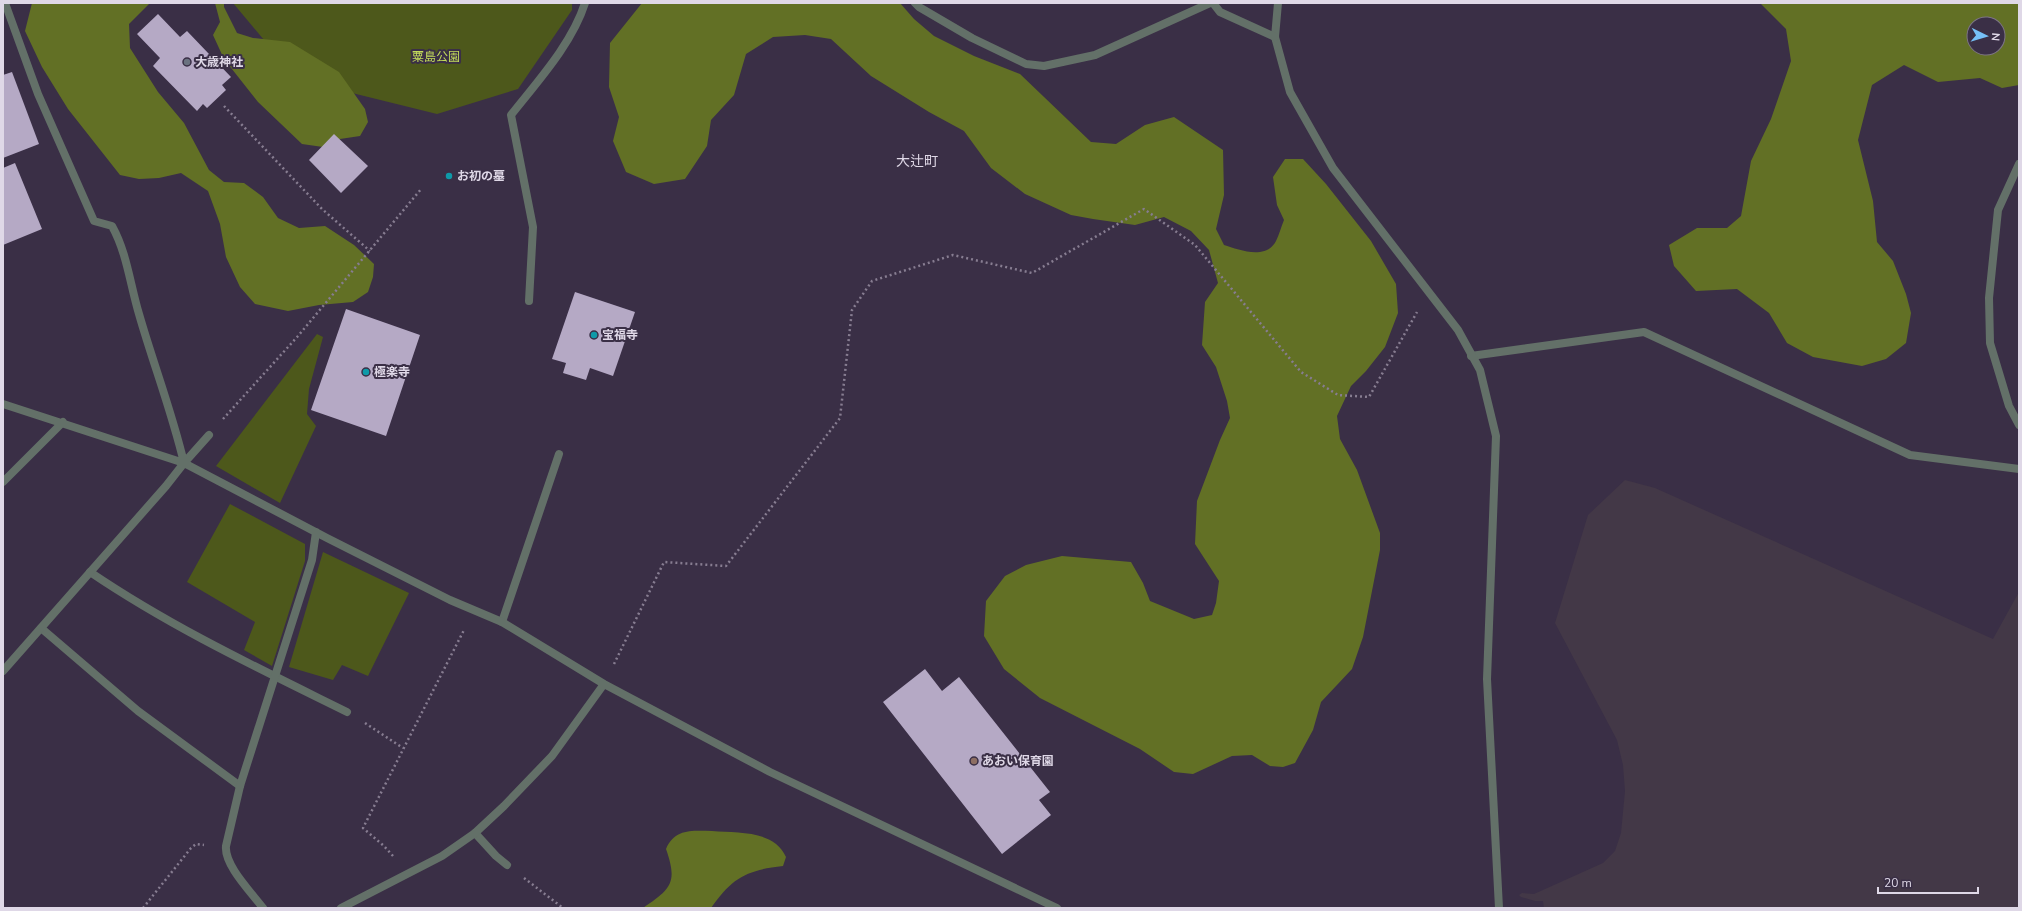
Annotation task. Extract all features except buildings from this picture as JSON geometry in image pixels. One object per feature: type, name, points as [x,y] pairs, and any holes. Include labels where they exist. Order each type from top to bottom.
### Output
[{"type":"street","points":[[5,3],[38,94],[94,221],[112,226],[120,240],[138,312],[178,438],[184,463]]},
{"type":"street","points":[[529,301],[532,227],[511,115],[549,67],[580,19],[586,3]]},
{"type":"street","points":[[916,3],[972,38],[1026,64],[1044,66],[1095,55],[1212,3],[1220,12],[1276,37]]},
{"type":"street","points":[[1278,3],[1276,37],[1290,92],[1333,168],[1458,330],[1480,370],[1496,436],[1487,679],[1500,908]]},
{"type":"street","points":[[2019,164],[1998,210],[1988,298],[1990,343],[2009,406],[2019,425]]},
{"type":"street","points":[[1471,356],[1644,332],[1910,455],[2019,469]]},
{"type":"street","points":[[3,404],[63,422],[184,463],[316,532],[474,610],[502,622],[604,684],[770,772],[1057,908]]},
{"type":"street","points":[[3,482],[63,422]]},
{"type":"street","points":[[3,671],[166,486],[209,434]]},
{"type":"street","points":[[502,622],[558,454]]},
{"type":"street","points":[[263,908],[230,864],[225,853],[240,786],[312,560],[316,532]]},
{"type":"street","points":[[90,572],[135,603],[275,677],[347,712]]},
{"type":"street","points":[[41,628],[138,711],[240,786]]},
{"type":"street","points":[[341,908],[442,856],[474,833],[504,806],[552,756],[604,684]]},
{"type":"street","points":[[474,833],[507,865]]},
{"type":"path","points":[[224,106],[322,210],[370,250]]},
{"type":"path","points":[[209,434],[298,336],[422,188]]},
{"type":"path","points":[[604,684],[664,562],[726,566],[840,418],[852,310],[872,281],[953,255],[1032,273],[1144,210],[1195,245],[1301,372],[1338,395],[1369,397],[1428,292]]},
{"type":"path","points":[[407,873],[384,846],[363,828],[474,610]]},
{"type":"path","points":[[347,712],[403,748]]},
{"type":"path","points":[[143,908],[196,844],[201,843],[225,853]]},
{"type":"path","points":[[507,865],[563,908]]},
{"type":"shaded area","points":[[1625,480],[1655,488],[1993,639],[2019,592],[2019,908],[1544,908],[1543,901],[1535,901],[1519,895],[1522,893],[1534,894],[1603,863],[1615,851],[1621,833],[1625,791],[1623,765],[1617,740],[1555,623],[1588,515]]},
{"type":"green space","points":[[32,3],[150,3],[129,24],[130,48],[158,92],[184,123],[209,170],[224,182],[244,183],[263,197],[278,218],[299,228],[325,226],[354,245],[374,264],[373,277],[368,292],[353,302],[319,305],[288,311],[255,304],[240,287],[226,257],[220,224],[208,191],[181,173],[159,178],[139,179],[120,175],[68,109],[42,67],[25,31]]},
{"type":"green space","points":[[215,3],[224,3],[224,7],[237,33],[253,38],[290,42],[339,72],[365,109],[368,122],[360,136],[340,139],[323,147],[302,144],[258,102],[224,59],[213,35],[220,22]]},
{"type":"green space","name":"粟島公園","points":[[233,3],[572,3],[572,10],[518,89],[437,114],[348,92],[264,40]]},
{"type":"green space","points":[[642,3],[900,3],[914,19],[934,36],[974,56],[1020,74],[1091,142],[1116,144],[1145,125],[1174,117],[1223,150],[1224,195],[1216,229],[1224,245],[1244,251],[1259,252],[1266,250],[1272,247],[1276,241],[1284,220],[1277,205],[1273,177],[1285,159],[1303,159],[1326,184],[1371,241],[1396,284],[1398,313],[1385,347],[1366,371],[1351,386],[1337,416],[1340,439],[1357,470],[1380,533],[1380,550],[1363,637],[1352,669],[1321,702],[1313,730],[1295,763],[1283,767],[1270,766],[1252,755],[1232,756],[1193,774],[1174,772],[1140,749],[1040,698],[1004,669],[984,636],[986,601],[1005,576],[1026,565],[1062,556],[1131,562],[1143,583],[1150,601],[1194,619],[1212,615],[1216,603],[1219,581],[1195,544],[1197,501],[1230,418],[1227,401],[1216,367],[1202,345],[1205,302],[1218,283],[1209,250],[1191,231],[1164,217],[1135,225],[1093,219],[1071,215],[1025,194],[991,168],[964,131],[929,112],[871,76],[831,39],[805,35],[773,37],[746,54],[734,95],[711,120],[707,146],[685,179],[654,184],[626,172],[613,141],[619,117],[609,87],[610,43]]},
{"type":"green space","points":[[1760,3],[2019,3],[2019,85],[2002,88],[1980,78],[1938,82],[1904,65],[1872,85],[1858,140],[1873,201],[1877,242],[1893,261],[1906,294],[1911,313],[1906,343],[1886,359],[1862,366],[1813,357],[1787,343],[1769,313],[1737,289],[1696,291],[1674,266],[1669,245],[1697,228],[1727,228],[1741,216],[1751,161],[1771,119],[1791,61],[1786,29]]},
{"type":"green space","points":[[317,334],[323,337],[309,389],[307,414],[316,426],[280,503],[216,466]]},
{"type":"green space","points":[[230,504],[305,544],[305,561],[272,666],[244,650],[255,622],[187,582]]},
{"type":"green space","points":[[323,552],[409,593],[368,676],[342,665],[333,680],[289,667]]},
{"type":"green space","points":[[691,831],[744,833],[764,837],[780,848],[786,857],[783,866],[759,870],[741,877],[726,889],[711,908],[643,908],[660,896],[670,884],[670,861],[666,849],[674,837]]},
{"type":"place","name":"大歳神社","points":[[187,62]]},
{"type":"place","name":"お初の墓","points":[[449,176]]},
{"type":"place","name":"宝福寺","points":[[594,335]]},
{"type":"place","name":"極楽寺","points":[[366,372]]},
{"type":"place","name":"あおい保育園","points":[[974,761]]},
{"type":"district","name":"大辻町","points":[[917,161]]}]
